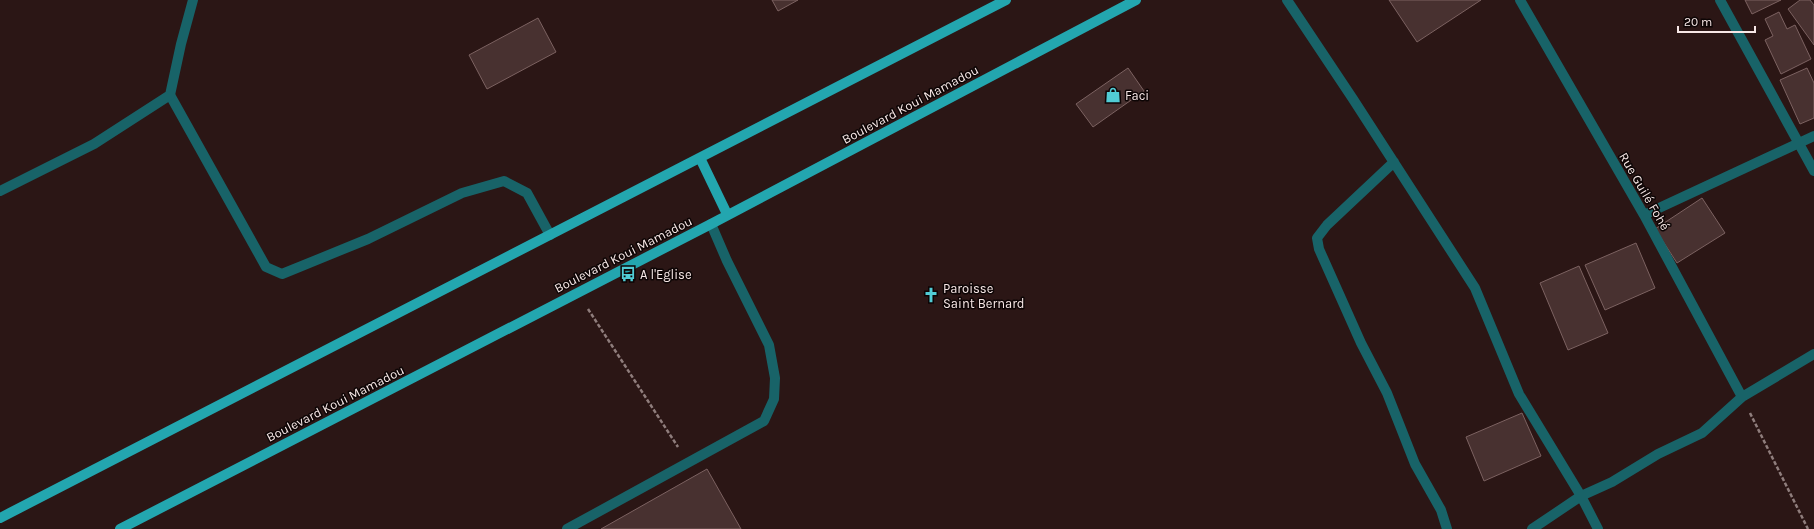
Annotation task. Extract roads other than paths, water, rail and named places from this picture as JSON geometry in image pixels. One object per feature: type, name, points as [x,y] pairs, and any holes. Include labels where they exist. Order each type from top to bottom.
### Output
[{"type":"main road","points":[[0,518],[1006,0]]},
{"type":"main road","name":"Boulevard Koui Mamadou","points":[[120,529],[711,224],[727,214],[1136,0]]},
{"type":"main road","points":[[700,158],[727,214]]},
{"type":"street","points":[[193,0],[181,44],[170,95],[266,267],[282,274],[368,240],[462,193],[504,181],[527,193],[550,236]]},
{"type":"street","points":[[1287,0],[1475,288],[1519,394],[1581,496],[1598,529]]},
{"type":"street","name":"Rue Guilé Fohé","points":[[1520,0],[1644,215],[1742,397]]},
{"type":"street","points":[[1720,0],[1814,171]]},
{"type":"street","points":[[0,191],[94,144],[170,95]]},
{"type":"street","points":[[1644,215],[1814,136]]},
{"type":"street","points":[[1394,162],[1327,225],[1317,238],[1319,249],[1361,343],[1387,393],[1415,464],[1441,510],[1447,529]]},
{"type":"street","points":[[567,529],[764,420],[774,399],[775,378],[769,345],[727,261],[711,224]]},
{"type":"street","points":[[1532,529],[1581,496],[1612,482],[1658,454],[1702,433],[1742,397],[1814,354]]},
{"type":"place","name":"Faci","points":[[1113,95]]},
{"type":"place","name":"A l'Eglise","points":[[628,274]]},
{"type":"place","name":"Paroisse Saint Bernard","points":[[931,295]]}]
